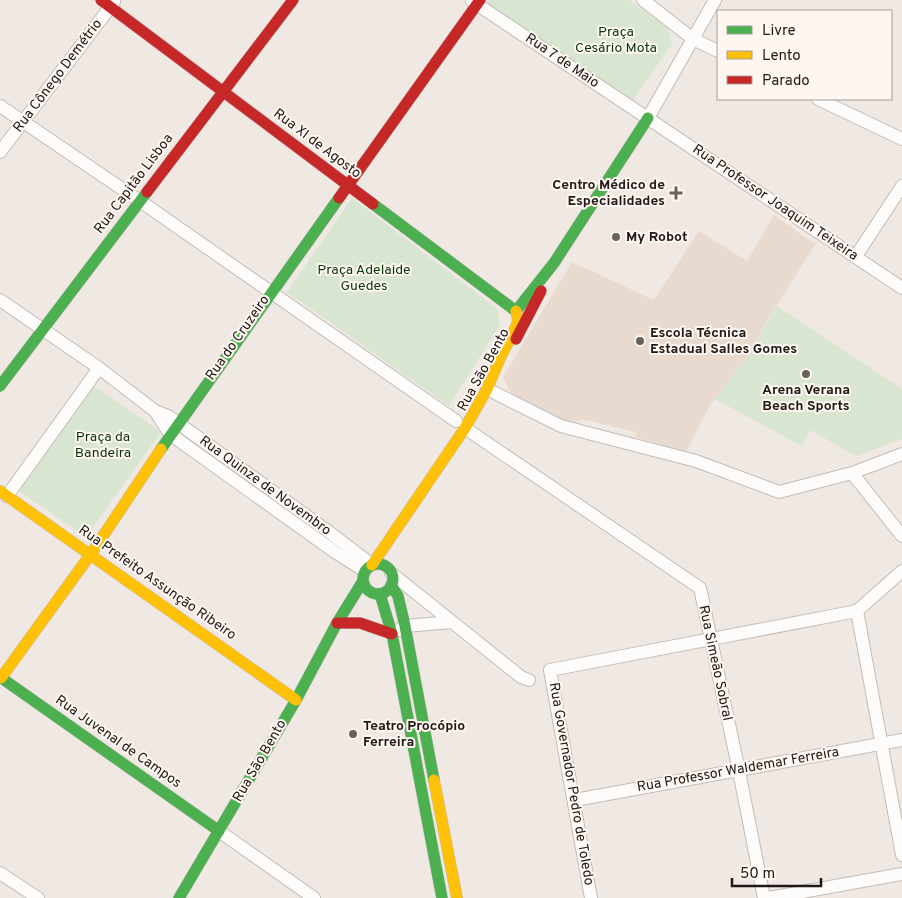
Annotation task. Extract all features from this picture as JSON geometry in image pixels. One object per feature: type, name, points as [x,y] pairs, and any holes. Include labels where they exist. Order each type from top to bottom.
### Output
[{"type":"main road","name":"Rua Capitão Lisboa","points":[[0,386],[293,0]]},
{"type":"main road","name":"Rua do Cruzeiro","points":[[0,678],[91,555],[170,434],[476,1]]},
{"type":"main road","name":"Rua XI de Agosto","points":[[109,2],[224,92],[516,312]]},
{"type":"main road","name":"Rua São Bento","points":[[179,898],[296,700],[367,572],[424,485],[454,444],[460,425],[516,312],[554,263],[648,118]]},
{"type":"main road","name":"Rua São Bento","points":[[480,385],[528,318],[554,263]]},
{"type":"main road","name":"Rua Prefeito Assunção Ribeiro","points":[[4,494],[296,700]]},
{"type":"main road","name":"Rua São Bento","points":[[337,623],[370,598],[384,592],[389,575],[395,529]]},
{"type":"main road","points":[[442,898],[392,634],[370,598],[367,589],[367,572],[381,564],[389,575],[398,596],[405,626],[457,898]]},
{"type":"main road","points":[[337,623],[360,623],[392,634]]},
{"type":"main road","name":"Rua Juvenal de Campos","points":[[0,678],[219,830]]},
{"type":"street","points":[[643,0],[693,39],[717,51]]},
{"type":"street","points":[[648,118],[715,0]]},
{"type":"street","name":"Rua 7 de Maio","points":[[476,1],[648,118]]},
{"type":"street","name":"Rua Cônego Demétrio","points":[[0,152],[109,2]]},
{"type":"street","points":[[820,100],[902,139]]},
{"type":"street","points":[[0,106],[140,201],[460,425]]},
{"type":"street","name":"Rua Professor Joaquim Teixeira","points":[[648,118],[902,288]]},
{"type":"street","points":[[856,256],[902,186]]},
{"type":"street","name":"Rua Quinze de Novembro","points":[[0,300],[98,368],[155,411],[168,416],[178,423],[329,532],[367,572]]},
{"type":"street","points":[[4,494],[98,368]]},
{"type":"street","points":[[480,385],[561,426],[696,461],[778,492],[852,473],[902,454]]},
{"type":"street","name":"Rua Quinze de Novembro","points":[[155,411],[170,434],[335,552],[367,572]]},
{"type":"street","name":"Rua Simeão Sobral","points":[[460,425],[700,588],[764,898]]},
{"type":"street","points":[[852,473],[902,536]]},
{"type":"street","points":[[709,639],[857,611],[902,571]]},
{"type":"street","points":[[389,575],[521,677],[529,680]]},
{"type":"street","points":[[857,611],[902,855]]},
{"type":"street","points":[[392,634],[405,626],[452,622]]},
{"type":"street","name":"Rua Governador Pedro de Toledo","points":[[591,898],[550,670],[709,639]]},
{"type":"street","name":"Rua Professor Waldemar Ferreira","points":[[574,800],[902,740]]},
{"type":"street","points":[[219,830],[314,898]]},
{"type":"street","points":[[0,873],[38,898]]},
{"type":"street","points":[[769,898],[902,874]]},
{"type":"shaded area","name":"Escola Técnica Estadual Salles Gomes","points":[[774,215],[810,241],[816,243],[766,323],[747,358],[710,405],[686,452],[636,437],[635,432],[586,420],[563,423],[512,396],[503,377],[572,262],[654,300],[699,231],[747,261]]},
{"type":"green space","name":"Praça Cesário Mota","points":[[489,0],[629,0],[668,28],[672,44],[633,100],[487,3]]},
{"type":"green space","name":"Praça Adelaide Guedes","points":[[352,198],[497,309],[500,325],[449,406],[287,292]]},
{"type":"green space","name":"Arena Verana Beach Sports","points":[[777,306],[902,389],[902,439],[856,456],[810,430],[802,446],[715,399],[747,358]]},
{"type":"green space","name":"Praça da Bandeira","points":[[94,386],[161,432],[86,537],[19,491]]},
{"type":"traffic: fast","points":[[516,311],[554,263],[648,118]]},
{"type":"traffic: fast","points":[[0,386],[147,192]]},
{"type":"traffic: fast","points":[[161,449],[339,198]]},
{"type":"traffic: fast","points":[[373,204],[516,311]]},
{"type":"traffic: fast","points":[[378,564],[384,565],[392,573],[393,579],[392,585],[384,593],[378,594],[372,593],[364,585],[363,579],[364,573],[372,565],[378,564]]},
{"type":"traffic: fast","points":[[179,898],[296,700],[337,623],[363,581]]},
{"type":"traffic: fast","points":[[391,585],[398,596],[405,626],[434,780]]},
{"type":"traffic: fast","points":[[380,594],[392,634],[442,898]]},
{"type":"traffic: fast","points":[[0,677],[219,831]]},
{"type":"traffic: slow","points":[[372,565],[465,428],[487,389],[517,325],[516,311]]},
{"type":"traffic: slow","points":[[1,678],[93,551],[161,449]]},
{"type":"traffic: slow","points":[[0,491],[296,700]]},
{"type":"traffic: slow","points":[[434,780],[457,898]]},
{"type":"traffic: jam","points":[[101,0],[373,204]]},
{"type":"traffic: jam","points":[[147,192],[293,0]]},
{"type":"traffic: jam","points":[[339,198],[480,0]]},
{"type":"traffic: jam","points":[[516,339],[541,291]]},
{"type":"traffic: jam","points":[[337,623],[360,623],[392,634]]},
{"type":"place","name":"Centro Médico de Especialidades","points":[[676,193]]},
{"type":"place","name":"My Robot","points":[[616,237]]},
{"type":"place","name":"Escola Técnica Estadual Salles Gomes","points":[[640,341]]},
{"type":"place","name":"Arena Verana Beach Sports","points":[[806,374]]},
{"type":"place","name":"Teatro Procópio Ferreira","points":[[353,734]]}]
